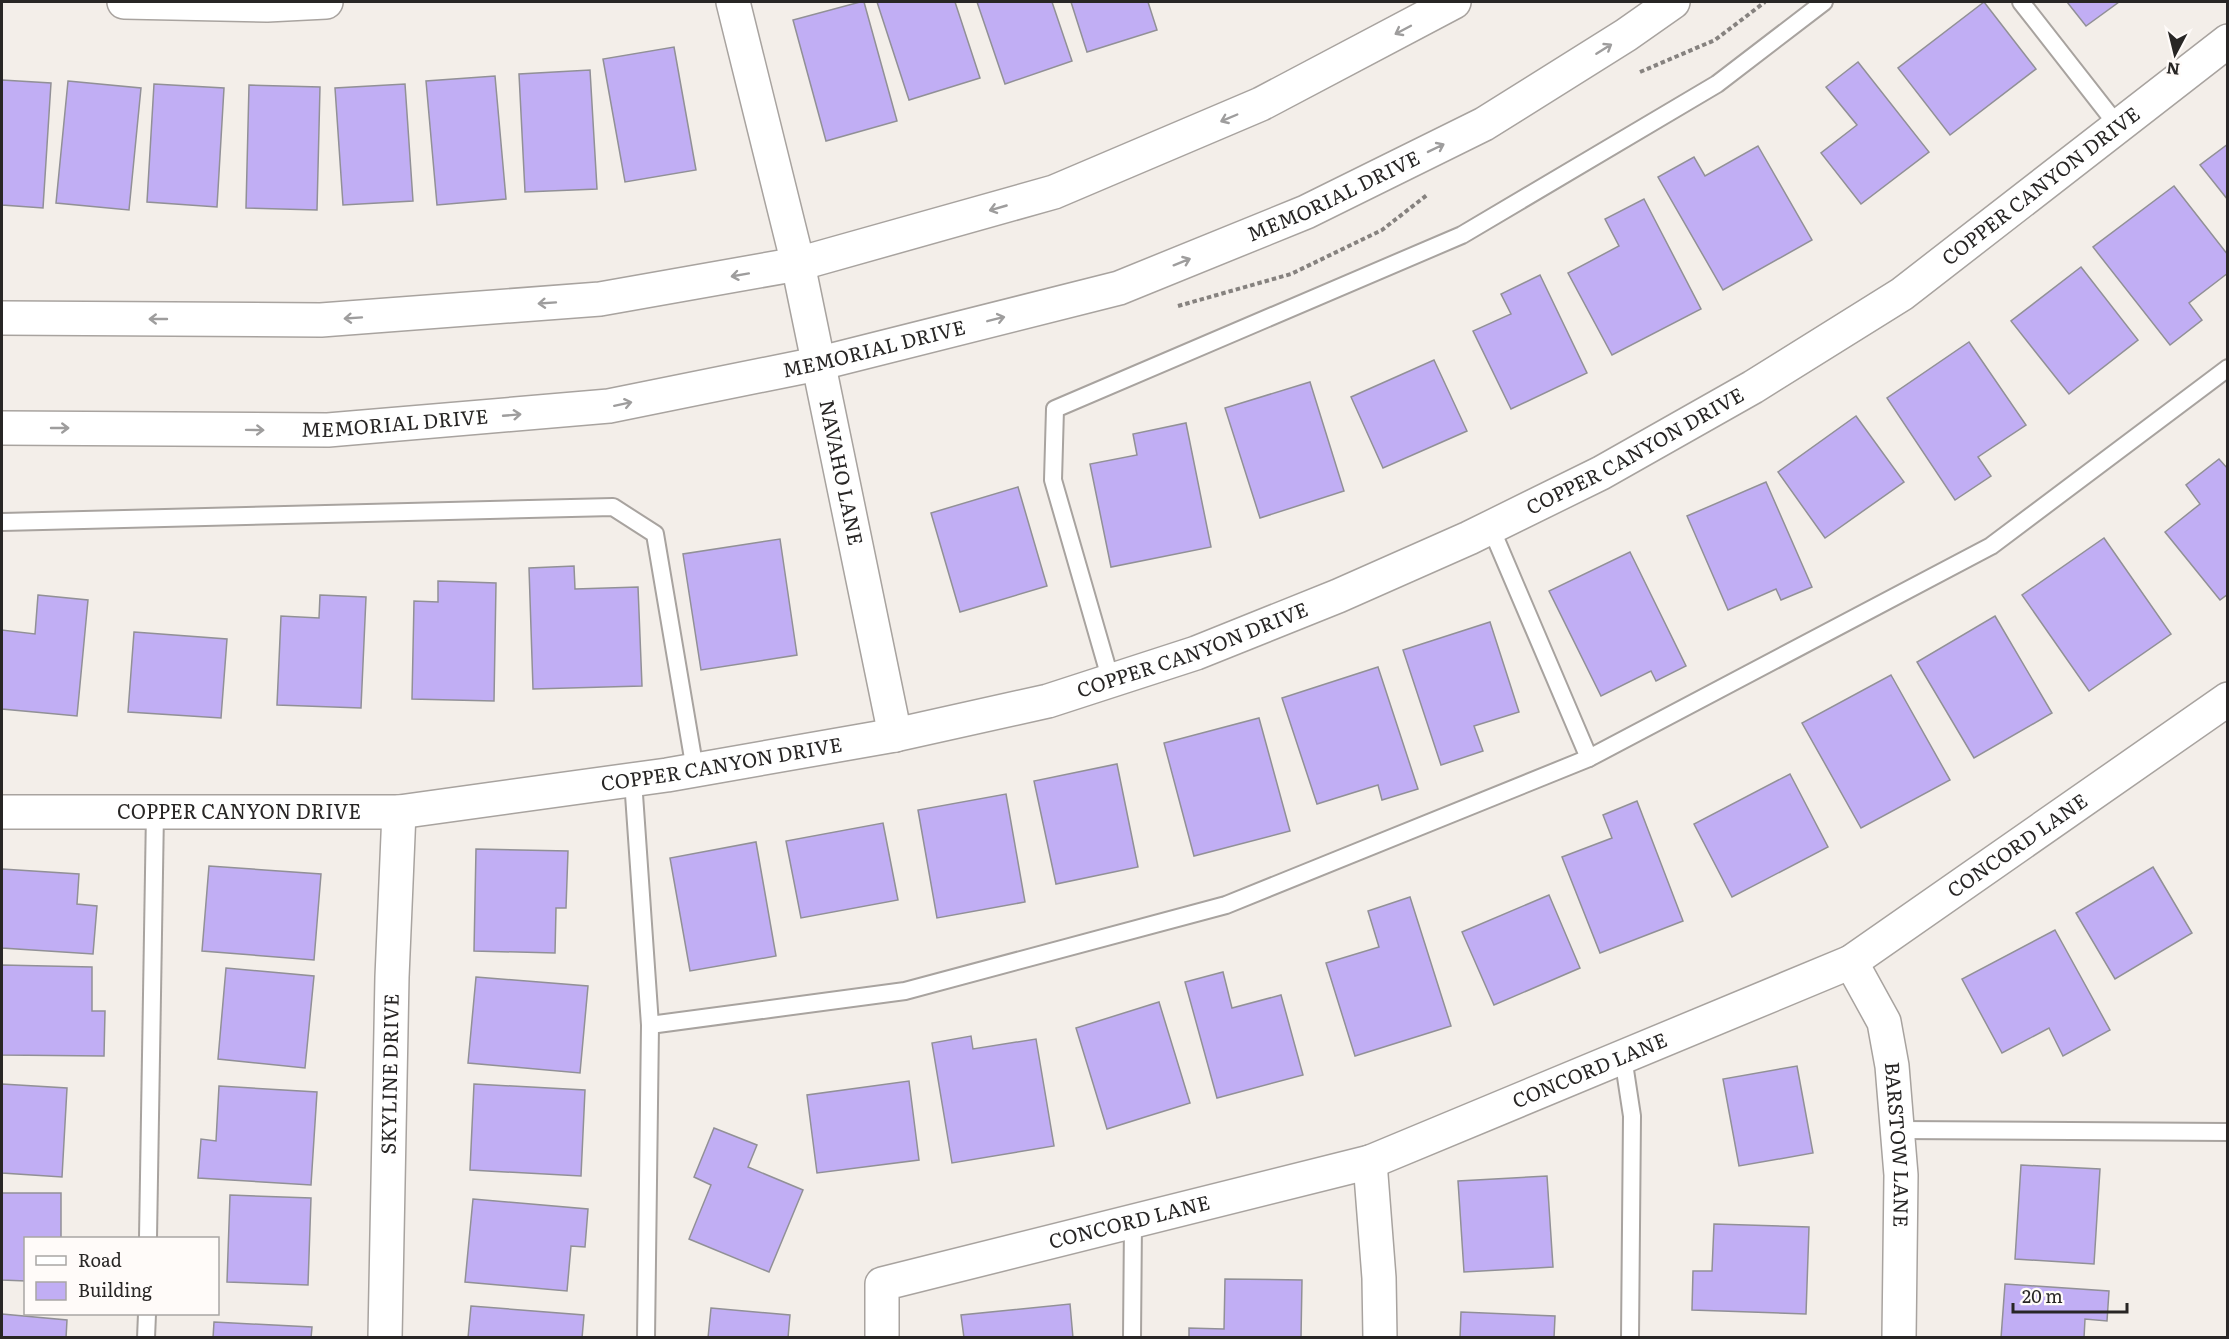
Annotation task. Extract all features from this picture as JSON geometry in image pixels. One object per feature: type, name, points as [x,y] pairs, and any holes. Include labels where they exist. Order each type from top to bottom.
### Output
[{"type":"street","points":[[124,2],[267,5],[326,2]]},
{"type":"street","name":"NAVAHO LANE","points":[[733,2],[798,264],[895,735]]},
{"type":"street","points":[[2,318],[321,320],[600,299],[798,264],[1054,192],[1261,104],[1454,2]]},
{"type":"street","name":"MEMORIAL DRIVE","points":[[2,428],[328,430],[609,406],[817,364],[1119,288],[1306,212],[1484,124],[1626,35],[1673,2]]},
{"type":"street","name":"COPPER CANYON DRIVE","points":[[2,812],[399,812],[633,780],[895,735],[1048,701],[1196,653],[1338,596],[1491,528],[1601,473],[1733,398],[1902,294],[2228,41]]},
{"type":"street","name":"CONCORD LANE","points":[[882,1338],[882,1284],[1370,1162],[1851,962],[2228,699]]},
{"type":"street","name":"SKYLINE DRIVE","points":[[385,1338],[392,977],[399,812]]},
{"type":"street","name":"BARSTOW LANE","points":[[1851,962],[1884,1022],[1892,1066],[1901,1174],[1899,1338]]},
{"type":"street","points":[[1370,1162],[1379,1278],[1380,1338]]},
{"type":"lane","points":[[1111,681],[1053,480],[1055,409],[1462,234],[1717,84],[1824,2]]},
{"type":"lane","points":[[2020,2],[2118,126]]},
{"type":"lane","points":[[650,1025],[905,991],[1226,905],[1588,758],[1991,546],[2228,369]]},
{"type":"lane","points":[[2,522],[613,507],[655,534],[695,770]]},
{"type":"lane","points":[[1491,528],[1588,758]]},
{"type":"lane","points":[[633,780],[650,1025],[646,1338]]},
{"type":"lane","points":[[148,1237],[155,812]]},
{"type":"lane","points":[[1623,1057],[1632,1116],[1630,1338]]},
{"type":"lane","points":[[1898,1130],[2228,1132]]},
{"type":"lane","points":[[1132,1338],[1133,1222]]},
{"type":"lane","points":[[146,1338],[147,1315]]},
{"type":"building","points":[[864,2],[897,121],[826,141],[793,20]]},
{"type":"building","points":[[877,2],[955,2],[980,78],[909,100]]},
{"type":"building","points":[[977,2],[1052,2],[1072,61],[1005,84]]},
{"type":"building","points":[[1071,2],[1148,2],[1157,30],[1087,52]]},
{"type":"building","points":[[1984,2],[2036,69],[1950,135],[1898,68]]},
{"type":"building","points":[[2067,2],[2119,2],[2086,26]]},
{"type":"building","points":[[674,47],[696,170],[625,182],[603,59]]},
{"type":"building","points":[[1858,62],[1929,152],[1861,204],[1821,153],[1857,125],[1826,87]]},
{"type":"building","points":[[590,70],[597,189],[525,192],[519,74]]},
{"type":"building","points":[[495,76],[506,199],[437,205],[426,81]]},
{"type":"building","points":[[2,80],[51,83],[43,208],[2,205]]},
{"type":"building","points":[[68,81],[141,88],[129,210],[56,203]]},
{"type":"building","points":[[154,84],[224,88],[217,207],[147,202]]},
{"type":"building","points":[[405,84],[413,201],[343,205],[335,88]]},
{"type":"building","points":[[249,85],[320,87],[317,210],[246,208]]},
{"type":"building","points":[[2228,144],[2228,200],[2200,165]]},
{"type":"building","points":[[1758,146],[1812,240],[1723,290],[1658,177],[1694,157],[1705,176]]},
{"type":"building","points":[[2174,186],[2228,255],[2228,273],[2189,303],[2202,320],[2170,345],[2093,247]]},
{"type":"building","points":[[1644,199],[1701,309],[1612,355],[1568,273],[1619,246],[1605,219]]},
{"type":"building","points":[[2081,267],[2138,340],[2069,394],[2011,321]]},
{"type":"building","points":[[1540,275],[1587,373],[1511,409],[1473,331],[1511,314],[1501,294]]},
{"type":"building","points":[[1969,342],[2026,425],[1978,457],[1991,476],[1955,500],[1887,398]]},
{"type":"building","points":[[1434,360],[1467,431],[1383,468],[1351,397]]},
{"type":"building","points":[[1310,382],[1344,491],[1260,518],[1225,408]]},
{"type":"building","points":[[1856,416],[1904,482],[1825,538],[1778,472]]},
{"type":"building","points":[[1186,423],[1211,547],[1111,567],[1090,464],[1137,455],[1133,434]]},
{"type":"building","points":[[2219,459],[2228,469],[2228,594],[2220,600],[2165,532],[2200,504],[2186,485]]},
{"type":"building","points":[[1766,482],[1812,587],[1781,600],[1776,589],[1728,610],[1687,516]]},
{"type":"building","points":[[1018,487],[1047,586],[960,612],[931,513]]},
{"type":"building","points":[[2104,538],[2171,634],[2089,691],[2022,595]]},
{"type":"building","points":[[780,539],[797,655],[701,670],[683,554]]},
{"type":"building","points":[[1630,552],[1686,666],[1656,681],[1651,671],[1601,696],[1549,591]]},
{"type":"building","points":[[574,566],[575,589],[638,587],[642,686],[533,689],[529,568]]},
{"type":"building","points":[[438,581],[496,583],[494,701],[412,699],[414,601],[438,602]]},
{"type":"building","points":[[38,595],[88,600],[77,716],[2,709],[2,630],[35,634]]},
{"type":"building","points":[[320,595],[366,597],[361,708],[277,705],[281,616],[319,618]]},
{"type":"building","points":[[1995,616],[2052,713],[1974,758],[1917,662]]},
{"type":"building","points":[[1490,622],[1519,712],[1474,726],[1483,751],[1441,765],[1403,650]]},
{"type":"building","points":[[134,632],[227,639],[221,718],[128,712]]},
{"type":"building","points":[[1378,667],[1418,789],[1382,800],[1378,785],[1317,804],[1282,698]]},
{"type":"building","points":[[1891,675],[1950,780],[1861,828],[1802,723]]},
{"type":"building","points":[[1259,718],[1290,831],[1194,856],[1164,743]]},
{"type":"building","points":[[1117,764],[1138,867],[1056,884],[1034,781]]},
{"type":"building","points":[[1790,774],[1828,847],[1732,897],[1694,824]]},
{"type":"building","points":[[1006,794],[1025,902],[937,918],[918,810]]},
{"type":"building","points":[[1637,801],[1683,921],[1600,953],[1562,857],[1612,838],[1603,815]]},
{"type":"building","points":[[883,823],[898,900],[801,918],[786,841]]},
{"type":"building","points":[[756,842],[776,956],[690,971],[670,858]]},
{"type":"building","points":[[476,849],[568,851],[566,908],[556,908],[555,953],[474,951]]},
{"type":"building","points":[[209,866],[321,874],[314,960],[202,951]]},
{"type":"building","points":[[2153,867],[2192,933],[2115,979],[2076,913]]},
{"type":"building","points":[[2,869],[79,874],[77,904],[97,906],[93,954],[2,948]]},
{"type":"building","points":[[1549,895],[1580,968],[1494,1005],[1462,932]]},
{"type":"building","points":[[1410,897],[1451,1026],[1355,1056],[1326,963],[1379,947],[1368,911]]},
{"type":"building","points":[[2055,930],[2110,1030],[2063,1056],[2049,1028],[2002,1053],[1962,979]]},
{"type":"building","points":[[2,965],[92,967],[92,1011],[105,1011],[104,1056],[2,1055]]},
{"type":"building","points":[[226,968],[314,976],[305,1068],[218,1059]]},
{"type":"building","points":[[1223,972],[1232,1008],[1281,995],[1303,1075],[1217,1098],[1185,982]]},
{"type":"building","points":[[476,977],[588,986],[580,1073],[468,1063]]},
{"type":"building","points":[[1159,1002],[1190,1103],[1107,1129],[1076,1028]]},
{"type":"building","points":[[971,1036],[973,1049],[1036,1039],[1054,1146],[952,1163],[932,1043]]},
{"type":"building","points":[[1797,1066],[1813,1153],[1739,1166],[1723,1079]]},
{"type":"building","points":[[909,1081],[919,1160],[817,1173],[807,1095]]},
{"type":"building","points":[[2,1084],[67,1088],[62,1177],[2,1173]]},
{"type":"building","points":[[474,1084],[585,1090],[581,1176],[470,1170]]},
{"type":"building","points":[[219,1086],[317,1092],[311,1185],[198,1178],[201,1139],[216,1141]]},
{"type":"building","points":[[714,1128],[757,1145],[748,1167],[803,1190],[769,1272],[689,1239],[711,1185],[694,1177]]},
{"type":"building","points":[[2021,1165],[2100,1169],[2094,1264],[2015,1259]]},
{"type":"building","points":[[1547,1176],[1553,1267],[1464,1272],[1458,1181]]},
{"type":"building","points":[[2,1193],[61,1193],[61,1237],[24,1237],[24,1281],[2,1280]]},
{"type":"building","points":[[230,1195],[311,1198],[308,1285],[227,1282]]},
{"type":"building","points":[[473,1199],[588,1209],[585,1247],[571,1246],[567,1291],[465,1282]]},
{"type":"building","points":[[1714,1224],[1809,1227],[1806,1314],[1692,1310],[1693,1271],[1712,1271]]},
{"type":"building","points":[[1225,1279],[1302,1280],[1301,1338],[1189,1338],[1189,1328],[1224,1329]]},
{"type":"building","points":[[2005,1284],[2109,1291],[2107,1321],[2085,1319],[2084,1338],[2001,1338]]},
{"type":"building","points":[[1070,1304],[1073,1338],[964,1338],[961,1315]]},
{"type":"building","points":[[471,1306],[584,1315],[582,1338],[468,1338]]},
{"type":"building","points":[[711,1308],[790,1315],[788,1338],[708,1338]]},
{"type":"building","points":[[1461,1312],[1555,1316],[1554,1338],[1460,1338]]},
{"type":"building","points":[[2,1314],[67,1320],[66,1338],[2,1338]]},
{"type":"building","points":[[214,1322],[312,1327],[311,1338],[213,1338]]}]
